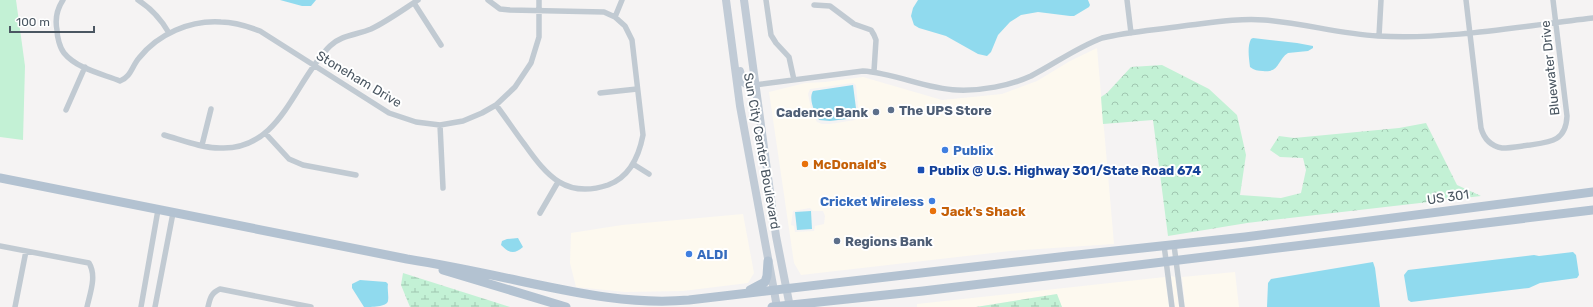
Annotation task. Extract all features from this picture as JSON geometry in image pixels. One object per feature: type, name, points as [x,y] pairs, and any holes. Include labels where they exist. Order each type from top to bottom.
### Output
[{"type":"main road","points":[[727,0],[732,10],[740,73],[743,82],[749,86],[755,85]]},
{"type":"main road","name":"Sun City Center Boulevard","points":[[727,0],[740,106],[776,307]]},
{"type":"main road","name":"Sun City Center Boulevard","points":[[744,0],[776,236],[790,306]]},
{"type":"main road","name":"US 301","points":[[0,178],[407,259],[451,266],[571,292],[625,300],[673,302],[1174,245],[1593,192]]},
{"type":"main road","points":[[776,307],[1176,261],[1593,210]]},
{"type":"main road","name":"US 301","points":[[407,259],[566,307]]},
{"type":"main road","points":[[742,294],[762,285],[765,282],[768,276],[768,261]]},
{"type":"main road","points":[[815,307],[827,302]]},
{"type":"street","name":"Stoneham Drive","points":[[63,0],[59,5],[56,22],[57,38],[64,53],[85,67],[120,81],[126,79],[138,59],[151,45],[169,33],[200,23],[220,22],[239,24],[260,30],[389,113],[416,122],[440,125],[463,121],[496,105],[516,87],[531,63],[539,37],[539,0]]},
{"type":"street","points":[[138,0],[150,8],[160,18],[169,33]]},
{"type":"street","points":[[488,0],[500,9],[539,12],[604,12],[614,17],[624,26],[632,40],[643,135],[640,149],[634,164],[614,182],[599,188],[578,188],[558,182],[541,168],[496,105]]},
{"type":"street","points":[[614,17],[622,0]]},
{"type":"street","points":[[766,0],[771,35],[776,43],[789,56],[794,80]]},
{"type":"street","points":[[1127,0],[1132,33]]},
{"type":"street","points":[[1379,36],[1381,0]]},
{"type":"street","name":"Bluewater Drive","points":[[1466,0],[1482,133],[1492,145],[1508,148],[1552,141],[1560,136],[1565,128],[1567,116],[1553,0]]},
{"type":"street","points":[[164,135],[220,148],[236,147],[253,142],[266,134],[279,120],[313,64],[330,45],[342,37],[372,28],[416,1],[441,45]]},
{"type":"street","points":[[814,5],[830,6],[854,24],[871,30],[876,40],[874,71]]},
{"type":"street","points":[[755,85],[874,71],[932,87],[956,90],[983,89],[1004,85],[1030,76],[1083,45],[1102,38],[1228,20],[1263,20],[1289,23],[1336,32],[1379,36],[1428,36],[1470,33],[1593,18]]},
{"type":"street","points":[[66,110],[85,67]]},
{"type":"street","points":[[600,93],[637,88]]},
{"type":"street","points":[[202,145],[211,109]]},
{"type":"street","points":[[440,125],[442,188]]},
{"type":"street","points":[[266,134],[289,158],[303,165],[356,175]]},
{"type":"street","points":[[634,164],[649,174]]},
{"type":"street","points":[[540,213],[558,182]]},
{"type":"street","points":[[140,307],[158,210]]},
{"type":"street","points":[[155,307],[173,213]]},
{"type":"street","points":[[1164,245],[1172,307]]},
{"type":"street","points":[[1174,245],[1182,307]]},
{"type":"street","points":[[0,246],[89,263],[93,274],[87,307]]},
{"type":"street","points":[[15,307],[26,251]]},
{"type":"street","points":[[208,307],[210,298],[214,292],[220,289],[311,307]]},
{"type":"shaded area","points":[[1097,48],[1114,244],[1010,251],[801,275],[794,263],[769,92],[805,83],[863,77],[942,100],[1002,94],[1037,81],[1070,61]],"holes":[[[853,83],[856,85],[859,117],[855,120],[830,124],[822,124],[817,122],[810,104],[808,94],[810,89]],[[810,208],[813,211],[823,211],[825,216],[824,224],[815,226],[814,231],[795,232],[794,226],[791,225],[793,211]]]},
{"type":"shaded area","points":[[743,214],[754,273],[748,283],[683,291],[625,292],[576,287],[570,263],[571,233],[622,225]]},
{"type":"shaded area","points":[[1235,272],[1239,307],[1185,307],[1182,277]]},
{"type":"shaded area","points":[[1171,276],[1175,277],[1179,307],[1175,307]]},
{"type":"shaded area","points":[[1165,277],[1169,307],[1062,307],[1057,294],[976,307],[917,307],[917,304]]},
{"type":"green space","points":[[0,0],[16,0],[25,66],[23,140],[0,137]]},
{"type":"green space","points":[[1162,65],[1209,89],[1237,115],[1246,155],[1240,195],[1281,198],[1301,193],[1306,170],[1303,158],[1280,157],[1270,150],[1279,136],[1294,138],[1399,128],[1426,123],[1457,185],[1481,196],[1247,223],[1168,236],[1153,120],[1103,124],[1101,97],[1107,93],[1131,67]]},
{"type":"green space","points":[[403,273],[510,307],[410,307],[401,285]]},
{"type":"green space","points":[[1057,294],[1062,307],[976,307]]},
{"type":"water","points":[[280,0],[316,0],[311,6],[302,6]]},
{"type":"water","points":[[918,0],[1088,0],[1090,5],[1074,16],[1038,12],[1021,15],[1010,22],[998,35],[991,52],[987,56],[978,54],[946,36],[919,28],[914,25],[911,16],[913,8]]},
{"type":"water","points":[[1251,39],[1297,43],[1313,46],[1313,48],[1308,51],[1288,53],[1273,70],[1258,71],[1250,67],[1249,45]]},
{"type":"water","points":[[853,85],[857,116],[855,118],[830,121],[819,120],[814,110],[811,98],[813,91]]},
{"type":"water","points":[[811,211],[812,229],[797,230],[795,212]]},
{"type":"water","points":[[518,238],[523,247],[517,251],[509,251],[501,245],[502,241]]},
{"type":"water","points":[[1573,252],[1576,255],[1579,275],[1577,278],[1540,283],[1529,288],[1411,302],[1408,300],[1404,275],[1408,270],[1534,255],[1539,256]]},
{"type":"water","points":[[1373,262],[1380,307],[1267,307],[1268,283],[1271,279]]},
{"type":"water","points":[[360,280],[386,282],[388,284],[387,303],[378,306],[364,307],[352,288],[352,284]]},
{"type":"place","name":"The UPS Store","points":[[891,110]]},
{"type":"place","name":"Cadence Bank","points":[[876,112]]},
{"type":"place","name":"Publix","points":[[945,150]]},
{"type":"place","name":"McDonald's","points":[[805,164]]},
{"type":"place","name":"Publix @ U.S. Highway 301/State Road 674","points":[[921,170]]},
{"type":"place","name":"Cricket Wireless","points":[[932,201]]},
{"type":"place","name":"Jack's Shack","points":[[933,211]]},
{"type":"place","name":"Regions Bank","points":[[837,241]]},
{"type":"place","name":"ALDI","points":[[689,254]]}]
